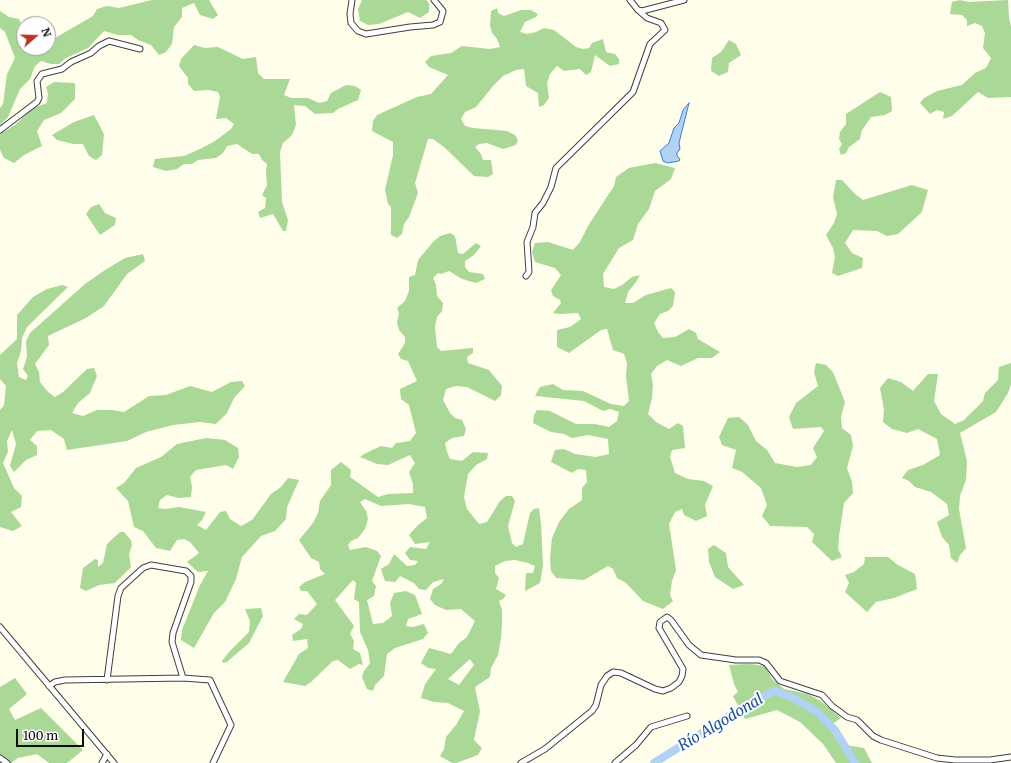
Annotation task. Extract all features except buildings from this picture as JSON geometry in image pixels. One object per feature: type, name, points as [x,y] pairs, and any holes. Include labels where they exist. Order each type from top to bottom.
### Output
[{"type":"street","points":[[352,0],[350,14],[351,23],[358,31],[366,34],[410,26],[433,25],[440,22],[443,11],[434,0]]},
{"type":"street","points":[[526,276],[529,272],[527,242],[533,227],[535,213],[543,203],[551,187],[556,168],[633,92],[650,44],[665,30],[661,22],[647,18],[630,0]]},
{"type":"street","points":[[638,10],[642,11],[684,0]]},
{"type":"street","points":[[0,130],[37,102],[39,98],[37,81],[42,74],[62,69],[71,62],[91,53],[99,46],[109,41],[140,49]]},
{"type":"street","points":[[107,680],[118,596],[121,588],[143,568],[151,565],[186,571],[191,576],[191,582],[173,633],[172,642],[183,678]]},
{"type":"street","points":[[521,763],[545,749],[592,711],[596,705],[600,685],[607,676],[613,672],[621,673],[655,689],[663,691],[671,688],[679,682],[683,669],[659,628],[660,622],[667,617],[671,620],[689,645],[701,655],[736,660],[759,660],[766,663],[780,680],[822,696],[832,706],[847,717],[857,720],[873,736],[881,740],[937,758],[954,760],[990,760],[1011,758]]},
{"type":"street","points":[[0,628],[114,763]]},
{"type":"street","points":[[50,686],[55,682],[65,680],[183,678],[210,680],[231,725],[213,763]]},
{"type":"street","points":[[615,763],[636,746],[651,727],[687,716]]},
{"type":"street","points":[[102,763],[106,754]]},
{"type":"street","points":[[0,758],[7,763]]},
{"type":"green space","points":[[152,0],[209,0],[218,15],[213,19],[200,15],[194,3],[182,8],[182,17],[174,27],[172,44],[166,52],[159,55],[151,45],[138,40],[131,35],[118,35],[104,31],[88,48],[66,58],[59,64],[51,64],[41,61],[35,66],[30,79],[20,89],[8,117],[0,125],[0,108],[3,104],[7,74],[15,58],[5,32],[0,28],[0,11],[9,17],[16,18],[16,56],[56,56],[56,37],[93,16],[97,9],[107,6],[119,8]]},
{"type":"green space","points":[[362,0],[426,0],[429,3],[429,12],[420,18],[408,12],[379,24],[368,25],[360,21],[358,9]]},
{"type":"green space","points":[[960,0],[968,2],[1008,0],[1011,27],[1011,97],[988,98],[978,92],[952,116],[943,119],[944,112],[937,110],[930,114],[920,103],[924,98],[937,91],[962,85],[975,73],[986,68],[991,58],[983,48],[985,33],[982,26],[975,23],[967,26],[967,20],[962,15],[950,14],[952,2]]},
{"type":"green space","points":[[497,8],[498,13],[504,16],[521,10],[531,10],[538,14],[536,17],[525,22],[520,32],[527,34],[544,28],[554,30],[576,47],[583,49],[589,48],[592,43],[603,39],[606,52],[615,54],[619,59],[619,64],[610,66],[595,55],[591,72],[586,75],[580,69],[564,71],[557,66],[550,74],[547,83],[549,98],[544,105],[539,107],[538,93],[526,86],[524,69],[516,70],[503,76],[476,107],[465,112],[461,119],[465,126],[507,131],[515,135],[518,140],[516,145],[503,149],[487,143],[479,144],[475,147],[481,154],[483,160],[491,160],[493,174],[488,177],[474,176],[444,147],[433,139],[428,139],[415,183],[418,193],[409,217],[404,224],[402,234],[397,238],[391,235],[391,207],[388,204],[385,190],[393,155],[393,142],[372,131],[373,121],[377,115],[417,97],[431,94],[448,75],[429,67],[425,62],[431,56],[451,53],[462,46],[490,49],[500,47],[497,39],[492,33],[490,25],[491,11]]},
{"type":"green space","points":[[729,40],[736,44],[741,55],[729,63],[728,72],[719,76],[711,71],[712,58],[721,52]]},
{"type":"green space","points":[[194,45],[205,48],[218,47],[243,59],[256,57],[258,73],[264,79],[290,79],[284,95],[291,98],[308,98],[319,103],[327,101],[331,93],[346,85],[355,86],[361,90],[358,100],[338,109],[333,113],[315,114],[305,106],[294,105],[296,125],[292,135],[283,143],[280,152],[282,202],[288,220],[286,231],[283,231],[273,214],[260,218],[258,212],[265,208],[266,198],[262,195],[267,185],[267,164],[262,160],[259,154],[252,154],[237,144],[227,146],[223,153],[216,158],[198,160],[192,164],[184,164],[177,169],[166,171],[153,167],[155,159],[184,156],[200,149],[215,141],[231,129],[234,124],[226,118],[216,119],[220,97],[218,92],[209,90],[194,91],[188,84],[188,78],[179,66],[181,59]]},
{"type":"green space","points":[[54,82],[75,83],[75,99],[61,113],[44,120],[37,131],[42,146],[24,155],[14,163],[4,158],[0,150],[0,134],[15,125],[33,108],[47,103],[48,93],[46,87]]},
{"type":"green space","points":[[880,92],[891,97],[892,111],[885,115],[871,117],[862,130],[860,139],[849,147],[846,153],[841,155],[839,149],[842,144],[839,139],[840,132],[846,124],[846,114]]},
{"type":"green space","points":[[94,115],[104,134],[102,155],[96,160],[89,156],[83,144],[73,144],[57,140],[52,135],[74,122]]},
{"type":"green space","points":[[655,163],[675,168],[671,179],[655,191],[649,209],[638,224],[633,240],[619,248],[603,274],[604,287],[614,289],[632,277],[640,275],[628,292],[625,303],[633,303],[646,295],[671,288],[675,292],[673,306],[668,311],[660,314],[654,323],[658,332],[663,338],[675,337],[689,329],[696,333],[698,339],[720,352],[712,358],[698,358],[681,366],[667,360],[657,366],[651,374],[653,384],[652,398],[648,414],[656,422],[669,429],[678,423],[683,426],[685,448],[672,450],[670,457],[675,473],[688,479],[704,481],[713,486],[705,505],[707,516],[696,521],[684,515],[682,509],[675,512],[669,524],[676,570],[672,581],[670,595],[673,601],[663,609],[643,601],[626,583],[617,578],[613,569],[608,566],[584,580],[556,578],[551,571],[550,559],[552,538],[559,522],[569,509],[582,500],[582,488],[587,482],[586,470],[578,469],[572,473],[551,462],[555,450],[564,449],[575,454],[596,457],[609,454],[608,439],[588,435],[572,438],[564,434],[551,432],[533,423],[534,415],[537,410],[550,411],[576,424],[595,424],[609,427],[617,421],[619,412],[610,409],[603,411],[584,401],[535,396],[540,387],[553,384],[563,390],[583,391],[611,404],[624,406],[629,401],[626,376],[627,363],[624,354],[613,350],[607,329],[601,330],[569,353],[557,347],[557,330],[570,327],[581,319],[578,313],[553,313],[561,303],[560,300],[553,296],[551,290],[561,275],[555,268],[535,262],[532,252],[535,243],[548,242],[573,250],[580,242],[588,226],[614,186],[616,177],[629,168]]},
{"type":"green space","points":[[836,180],[842,180],[863,200],[912,185],[928,190],[922,212],[898,234],[887,236],[877,231],[853,230],[845,243],[852,253],[863,258],[862,268],[838,276],[832,273],[835,257],[833,248],[826,235],[834,223],[837,214],[833,197]]},
{"type":"green space","points":[[99,204],[105,213],[116,218],[115,225],[100,235],[86,214],[91,207]]},
{"type":"green space","points":[[450,233],[455,236],[458,253],[463,254],[476,243],[481,246],[474,255],[465,261],[465,267],[469,272],[483,274],[485,279],[476,283],[462,279],[449,271],[441,274],[438,273],[433,278],[436,285],[437,296],[443,303],[442,311],[437,317],[435,327],[437,347],[441,351],[473,348],[473,353],[467,357],[468,363],[489,370],[502,386],[501,395],[495,401],[467,387],[456,386],[446,389],[443,400],[450,413],[455,418],[462,420],[466,429],[464,436],[452,438],[445,443],[447,452],[450,459],[462,461],[473,452],[488,453],[487,459],[476,465],[468,474],[464,497],[467,509],[479,524],[487,522],[500,501],[506,496],[512,496],[515,501],[508,526],[512,543],[516,547],[523,544],[530,513],[534,509],[539,508],[543,565],[540,583],[525,591],[526,573],[533,573],[535,566],[515,560],[505,561],[495,566],[495,573],[499,578],[496,589],[506,595],[499,601],[502,610],[502,623],[498,655],[491,668],[490,677],[475,687],[480,711],[474,740],[482,748],[478,755],[456,763],[452,763],[440,756],[444,749],[446,737],[456,725],[464,711],[448,703],[434,702],[421,698],[425,684],[436,669],[428,668],[421,663],[429,648],[451,654],[459,643],[467,637],[475,621],[461,609],[446,610],[435,605],[430,599],[433,589],[441,584],[444,579],[433,582],[426,590],[419,589],[414,583],[400,576],[395,582],[385,581],[381,569],[389,564],[394,554],[407,566],[415,565],[418,561],[410,560],[405,553],[410,547],[426,549],[430,542],[415,544],[409,535],[427,518],[425,507],[409,504],[381,506],[365,499],[360,502],[366,511],[368,519],[365,529],[358,538],[351,541],[348,545],[350,550],[366,547],[377,551],[381,556],[372,581],[376,586],[374,596],[367,600],[373,624],[383,623],[392,616],[390,603],[394,593],[406,591],[415,595],[422,614],[408,619],[406,626],[413,627],[424,624],[428,633],[423,639],[395,648],[387,654],[384,676],[375,685],[373,691],[367,689],[362,677],[364,671],[370,663],[368,650],[360,632],[359,602],[354,599],[356,583],[353,580],[335,600],[354,626],[350,634],[354,641],[353,649],[360,653],[363,665],[359,664],[350,669],[338,660],[333,661],[305,686],[283,682],[299,654],[308,648],[307,639],[293,641],[292,635],[301,629],[303,624],[294,619],[299,614],[307,615],[317,604],[307,591],[301,591],[299,587],[305,582],[325,574],[320,569],[319,562],[311,558],[299,540],[313,523],[318,513],[320,501],[331,485],[331,470],[341,462],[351,470],[350,477],[378,497],[388,494],[413,493],[413,484],[409,472],[415,463],[410,455],[388,465],[377,464],[360,457],[381,446],[392,448],[396,443],[410,441],[416,433],[409,405],[401,399],[400,389],[417,381],[408,361],[401,359],[398,354],[405,343],[405,337],[399,330],[397,322],[399,313],[397,308],[405,301],[409,291],[409,277],[415,275],[418,260],[440,236]],"holes":[[[470,659],[474,665],[459,685],[448,679]]]},
{"type":"green space","points":[[143,254],[145,261],[127,274],[104,306],[86,318],[48,336],[49,345],[35,364],[39,372],[40,382],[48,392],[55,397],[63,392],[87,369],[94,368],[97,376],[90,393],[78,403],[72,413],[83,416],[97,410],[124,412],[149,396],[166,395],[190,386],[212,392],[231,382],[242,381],[245,386],[234,398],[227,413],[216,424],[200,422],[173,425],[146,432],[127,441],[67,450],[64,439],[51,430],[37,431],[30,440],[37,446],[37,455],[26,460],[14,472],[10,466],[16,444],[12,430],[7,441],[8,452],[3,463],[14,488],[22,496],[21,507],[11,512],[22,526],[13,531],[0,527],[0,410],[4,405],[6,386],[0,379],[0,355],[17,339],[17,315],[33,297],[47,289],[62,285],[68,287],[27,327],[22,338],[21,351],[17,363],[19,377],[26,380],[28,376],[23,369],[27,357],[26,341],[30,333],[85,284],[105,270],[125,258]]},
{"type":"green space","points":[[816,363],[826,365],[833,372],[845,402],[841,417],[842,428],[851,435],[853,446],[847,468],[852,482],[853,493],[844,503],[839,536],[838,549],[842,557],[832,561],[812,542],[814,534],[807,527],[770,526],[762,516],[767,505],[761,488],[742,472],[732,468],[736,450],[722,445],[719,437],[728,418],[739,417],[748,425],[756,441],[767,450],[775,463],[797,467],[811,465],[817,457],[813,448],[824,431],[821,427],[793,429],[789,417],[796,403],[818,386],[814,372]]},
{"type":"green space","points":[[1011,363],[1011,384],[1008,393],[996,412],[960,433],[967,461],[966,480],[960,496],[959,509],[966,548],[960,555],[957,563],[951,558],[949,545],[942,537],[937,522],[949,515],[947,504],[931,492],[915,487],[909,481],[902,478],[908,470],[923,465],[940,455],[937,439],[918,429],[907,433],[892,429],[883,422],[884,410],[880,388],[888,378],[901,382],[913,391],[928,374],[938,374],[934,401],[941,414],[955,424],[964,420],[983,401],[985,393],[998,380],[999,367]]},
{"type":"green space","points":[[206,438],[225,440],[238,448],[239,457],[233,469],[226,465],[196,470],[190,477],[192,487],[191,497],[179,498],[167,495],[160,500],[158,508],[165,509],[179,507],[206,512],[202,520],[197,525],[206,530],[220,512],[226,511],[230,519],[241,526],[252,520],[271,494],[281,487],[288,478],[299,480],[287,507],[286,519],[275,531],[261,536],[242,557],[236,579],[225,602],[214,613],[194,648],[181,640],[182,630],[200,585],[208,571],[198,572],[187,562],[199,553],[190,542],[184,539],[177,540],[170,551],[156,548],[143,531],[134,527],[128,501],[116,488],[124,483],[136,468],[161,457],[177,444]]},
{"type":"green space","points":[[120,532],[124,532],[131,540],[132,545],[129,554],[131,567],[115,583],[99,585],[86,591],[80,588],[83,568],[95,559],[98,560],[98,567],[103,563],[107,544]]},
{"type":"green space","points":[[714,545],[726,553],[728,567],[744,585],[733,589],[715,577],[709,562],[708,549]]},
{"type":"green space","points":[[865,557],[888,557],[898,565],[915,574],[917,589],[894,598],[876,602],[867,612],[845,592],[849,583],[845,575],[854,572],[864,564]]},
{"type":"green space","points":[[261,608],[263,616],[249,643],[227,662],[223,663],[222,661],[229,652],[249,632],[250,621],[245,609]]},
{"type":"green space","points":[[750,664],[765,666],[772,679],[784,689],[808,694],[821,701],[841,718],[828,727],[840,744],[864,748],[872,763],[836,763],[823,744],[800,722],[777,710],[745,719],[733,696],[738,692],[734,684],[729,665]]},
{"type":"green space","points":[[15,678],[27,694],[9,709],[15,720],[41,708],[83,750],[67,763],[49,763],[37,754],[18,758],[11,763],[0,763],[0,687]]},
{"type":"water","points":[[689,103],[679,143],[680,149],[677,153],[677,156],[680,159],[679,161],[668,163],[663,161],[660,151],[669,143],[674,128],[679,123],[683,110]]},
{"type":"waterway","name":"Río Algodonal","points":[[654,763],[755,700],[775,691],[794,698],[817,712],[835,730],[855,763]]}]
